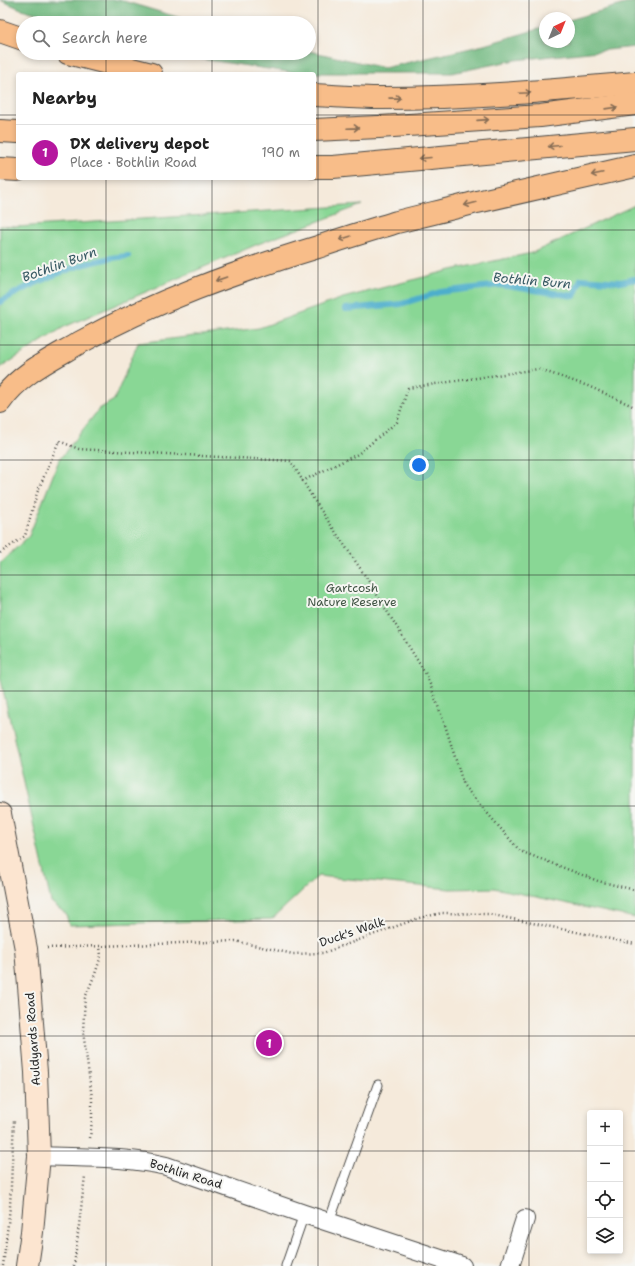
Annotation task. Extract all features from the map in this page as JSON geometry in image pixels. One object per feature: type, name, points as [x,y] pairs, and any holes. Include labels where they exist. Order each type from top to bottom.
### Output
[{"type":"highway","points":[[0,31],[16,37]]},
{"type":"highway","points":[[96,60],[143,72]]},
{"type":"highway","points":[[316,95],[380,98],[465,96],[538,92],[635,83]]},
{"type":"highway","points":[[316,130],[540,116],[635,104]]},
{"type":"highway","points":[[0,131],[16,132]]},
{"type":"highway","points":[[316,167],[333,167],[635,139]]},
{"type":"highway","points":[[0,402],[6,393],[19,380],[59,355],[126,319],[185,292],[290,255],[398,222],[556,183],[635,166]]},
{"type":"highway","points":[[0,169],[16,170]]},
{"type":"street","name":"Auldyards Road","points":[[0,814],[26,949],[36,1072],[39,1156],[32,1232],[27,1266]]},
{"type":"street","name":"Bothlin Road","points":[[39,1156],[130,1160],[166,1166],[304,1214],[462,1266]]},
{"type":"street","points":[[510,1266],[525,1219]]},
{"type":"lane","points":[[329,1222],[378,1085]]},
{"type":"lane","points":[[286,1266],[304,1214]]},
{"type":"path","points":[[302,481],[358,454],[396,422],[408,388],[538,369],[588,386],[635,407]]},
{"type":"path","points":[[0,553],[25,536],[37,493],[59,441],[79,449],[291,461],[302,481],[366,577],[427,676],[445,725],[464,786],[520,851],[598,881],[635,890]]},
{"type":"path","name":"Duck's Walk","points":[[47,948],[235,940],[293,954],[323,953],[419,918],[442,913],[488,914],[635,944]]},
{"type":"path","points":[[74,1266],[92,1120],[92,1098],[83,1031],[85,998],[101,956],[100,946]]},
{"type":"path","points":[[3,1266],[10,1207],[15,1115]]},
{"type":"green space","points":[[0,0],[120,0],[174,16],[46,16],[21,9]]},
{"type":"green space","points":[[635,1],[635,47],[515,60],[452,73],[288,72],[208,60],[316,60],[316,53],[384,68],[484,45],[539,29],[539,48],[575,48],[575,18]]},
{"type":"green space","points":[[362,205],[258,244],[64,327],[0,368],[0,226],[16,227]]},
{"type":"green space","name":"Gartcosh Nature Reserve","points":[[635,205],[635,918],[494,888],[450,889],[318,876],[272,919],[69,925],[66,914],[51,902],[0,675],[0,563],[29,536],[59,460],[99,409],[114,400],[138,343],[259,328],[343,298],[451,270],[532,253]]},
{"type":"waterway","name":"Bothlin Burn","points":[[0,302],[45,279],[78,266],[95,261],[128,256]]},
{"type":"waterway","name":"Bothlin Burn","points":[[346,309],[401,304],[440,292],[500,285],[574,296],[581,279],[621,282],[635,279]]},
{"type":"place","name":"DX delivery depot","points":[[269,1043]]}]
